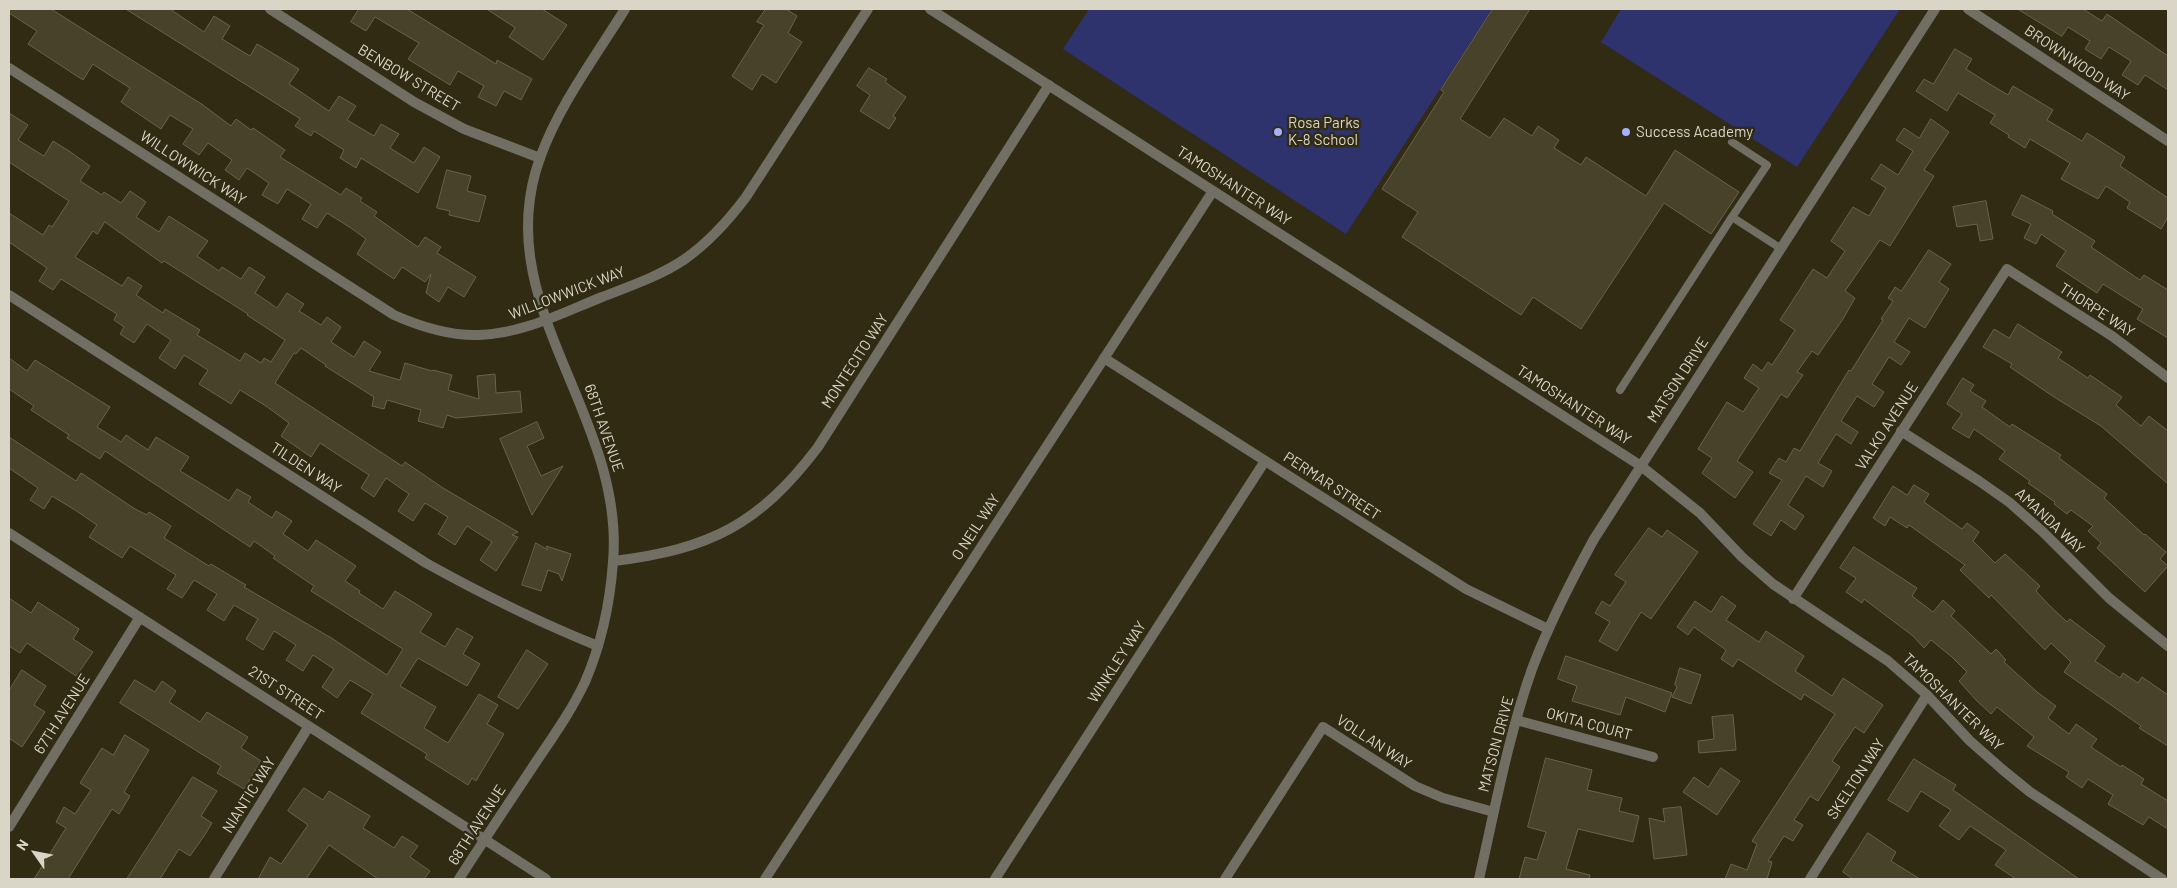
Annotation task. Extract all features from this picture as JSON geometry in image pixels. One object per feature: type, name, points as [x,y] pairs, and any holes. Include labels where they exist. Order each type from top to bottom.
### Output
[{"type":"street","name":"BENBOW STREET","points":[[270,9],[414,102],[464,129],[540,158]]},
{"type":"street","name":"68TH AVENUE","points":[[459,879],[484,838],[568,714],[585,681],[598,646],[607,610],[614,561],[614,539],[605,471],[580,401],[545,320],[530,269],[527,237],[529,205],[540,158],[555,124],[625,9]]},
{"type":"street","name":"WILLOWWICK WAY","points":[[9,68],[401,318],[415,324],[449,333],[478,335],[507,332],[545,320],[657,274],[684,259],[708,241],[729,219],[746,197],[868,9]]},
{"type":"street","name":"TAMOSHANTER WAY","points":[[930,9],[1641,466],[1673,489],[1700,513],[1742,557],[1792,598],[1888,660],[1927,695],[1970,741],[2002,770],[2030,792],[2162,879]]},
{"type":"street","name":"MATSON DRIVE","points":[[1479,879],[1516,720],[1548,630],[1569,585],[1594,539],[1935,9]]},
{"type":"street","name":"BROWNWOOD WAY","points":[[1968,9],[2168,141]]},
{"type":"street","name":"MONTECITO WAY","points":[[614,561],[661,555],[694,546],[725,532],[761,508],[798,473],[818,447],[1049,86]]},
{"type":"street","name":"O NEIL WAY","points":[[765,879],[1213,191]]},
{"type":"street","name":"THORPE WAY","points":[[2007,269],[2112,336],[2168,378]]},
{"type":"street","name":"VALKO AVENUE","points":[[1792,598],[2007,269]]},
{"type":"street","name":"TILDEN WAY","points":[[9,295],[426,563],[484,595],[552,628],[598,646]]},
{"type":"street","name":"PERMAR STREET","points":[[1104,358],[1466,589],[1548,630]]},
{"type":"street","name":"AMANDA WAY","points":[[1901,431],[1980,481],[2009,502],[2043,532],[2108,598],[2168,646]]},
{"type":"street","name":"WINKLEY WAY","points":[[994,879],[1265,461]]},
{"type":"street","name":"21ST STREET","points":[[9,533],[546,879]]},
{"type":"street","name":"67TH AVENUE","points":[[9,827],[140,617]]},
{"type":"street","name":"SKELTON WAY","points":[[1810,879],[1927,695]]},
{"type":"street","name":"OKITA COURT","points":[[1516,720],[1653,757]]},
{"type":"street","name":"NIANTIC WAY","points":[[214,879],[309,726]]},
{"type":"street","name":"VOLLAN WAY","points":[[1225,879],[1323,727],[1415,786],[1443,798],[1494,812]]},
{"type":"lane","points":[[1620,390],[1767,166],[1732,142]]},
{"type":"lane","points":[[1732,218],[1780,248]]},
{"type":"shaded area","name":"Rosa Parks K-8 School","points":[[1089,9],[1492,9],[1346,234],[1063,49]]},
{"type":"shaded area","points":[[1621,9],[1900,9],[1797,167],[1601,42]]},
{"type":"building","points":[[9,9],[51,9],[203,105],[231,126],[236,119],[251,130],[253,128],[285,150],[280,157],[341,195],[346,188],[362,198],[360,201],[377,212],[374,216],[418,247],[425,237],[441,247],[437,253],[476,277],[464,297],[448,287],[439,302],[426,293],[431,274],[425,282],[402,267],[394,279],[357,254],[366,239],[351,228],[327,213],[317,228],[302,219],[311,204],[287,189],[278,204],[262,195],[269,183],[247,168],[239,180],[225,170],[232,160],[208,143],[199,155],[183,144],[193,129],[170,115],[161,129],[121,102],[130,88],[93,64],[83,80],[28,44],[37,31],[9,13]]},
{"type":"building","points":[[126,9],[170,9],[204,32],[214,16],[230,26],[222,39],[250,56],[257,44],[299,69],[289,84],[329,111],[339,96],[356,106],[347,120],[374,136],[381,124],[399,134],[390,148],[414,163],[424,147],[440,157],[418,193],[361,158],[356,168],[340,158],[344,150],[314,131],[311,136],[295,126],[300,119]]},
{"type":"building","points":[[359,9],[407,9],[496,64],[497,60],[532,79],[521,100],[504,91],[496,106],[478,97],[484,86],[458,71],[450,85],[408,59],[419,43],[375,17],[366,31],[351,22]]},
{"type":"building","points":[[487,9],[542,9],[567,25],[543,60],[509,37],[515,28]]},
{"type":"building","points":[[766,9],[786,9],[797,16],[788,33],[802,42],[776,83],[762,74],[752,90],[732,76],[764,25],[757,22]]},
{"type":"building","points":[[1493,9],[1530,9],[1460,119],[1490,138],[1504,118],[1532,136],[1538,126],[1559,140],[1554,148],[1581,165],[1586,157],[1646,196],[1675,150],[1739,192],[1711,234],[1664,203],[1581,329],[1533,297],[1521,315],[1402,237],[1418,212],[1382,189],[1444,92],[1441,90]]},
{"type":"building","points":[[2018,9],[2083,9],[2102,21],[2107,14],[2168,56],[2168,90],[2145,75],[2138,85],[2122,75],[2131,61],[2109,47],[2101,59],[2085,49],[2090,41],[2068,27],[2062,36]]},
{"type":"building","points":[[1955,49],[1972,59],[1966,69],[1988,83],[2008,95],[2013,86],[2053,110],[2047,120],[2082,141],[2087,133],[2125,157],[2120,166],[2168,198],[2168,217],[2161,229],[2127,208],[2130,202],[2106,186],[2098,199],[2061,179],[2070,163],[2030,139],[2025,148],[1990,123],[1995,115],[1958,93],[1947,111],[1916,91],[1924,79],[1933,84]]},
{"type":"building","points":[[869,68],[887,79],[885,82],[906,97],[893,116],[896,118],[889,129],[860,111],[870,95],[857,86]]},
{"type":"building","points":[[9,113],[28,125],[18,140],[44,156],[53,141],[69,151],[90,166],[80,181],[102,195],[104,192],[121,203],[130,191],[146,202],[136,217],[159,232],[169,216],[208,241],[197,256],[219,271],[222,267],[241,279],[249,267],[265,277],[255,293],[277,308],[287,293],[304,304],[299,311],[321,325],[327,317],[341,327],[331,342],[354,357],[364,341],[381,352],[369,371],[400,380],[405,363],[433,370],[452,375],[448,390],[479,399],[477,376],[495,374],[496,393],[520,391],[522,412],[456,418],[447,415],[443,428],[418,421],[421,410],[387,400],[384,409],[372,406],[374,397],[325,366],[301,348],[296,354],[294,353],[275,383],[402,466],[405,462],[443,488],[518,532],[512,535],[518,537],[496,571],[480,560],[492,542],[467,526],[455,545],[438,534],[448,517],[425,503],[413,521],[398,511],[409,494],[386,478],[374,497],[361,488],[369,475],[320,443],[311,457],[281,436],[289,423],[266,406],[240,390],[231,404],[199,384],[208,370],[184,355],[175,369],[159,358],[171,340],[147,324],[134,343],[120,334],[124,327],[114,320],[117,314],[61,279],[53,290],[39,281],[47,268],[9,242],[9,213],[43,235],[49,225],[52,227],[69,201],[9,162]],"holes":[[[105,222],[162,263],[164,261],[248,314],[285,340],[271,362],[264,358],[261,363],[245,353],[240,361],[197,335],[200,330],[165,309],[163,313],[136,295],[142,286],[128,277],[122,286],[75,257],[93,231],[97,234]]]},
{"type":"building","points":[[1931,119],[1949,132],[1924,170],[1934,176],[1890,246],[1880,240],[1845,291],[1855,298],[1843,319],[1818,355],[1812,351],[1797,372],[1803,375],[1787,398],[1781,394],[1737,461],[1753,472],[1735,498],[1702,473],[1712,458],[1698,449],[1727,402],[1743,412],[1759,388],[1744,378],[1753,364],[1762,371],[1768,362],[1772,365],[1795,330],[1780,320],[1813,269],[1827,278],[1845,251],[1831,241],[1853,207],[1869,216],[1886,188],[1871,179],[1881,164],[1898,175],[1913,151],[1896,140],[1904,128],[1919,138]]},
{"type":"building","points":[[447,170],[471,176],[467,191],[486,196],[479,222],[449,215],[450,211],[437,208]]},
{"type":"building","points":[[2022,195],[2053,211],[2052,214],[2095,241],[2091,247],[2140,280],[2144,275],[2168,290],[2168,338],[2137,319],[2143,309],[2103,284],[2097,293],[2056,266],[2066,251],[2041,234],[2036,244],[2024,238],[2031,224],[2012,215]]},
{"type":"building","points":[[1986,201],[1993,239],[1980,241],[1977,224],[1957,227],[1953,207]]},
{"type":"building","points":[[1929,250],[1951,264],[1939,282],[1949,289],[1925,328],[1909,318],[1894,342],[1910,352],[1901,365],[1889,357],[1872,384],[1884,392],[1874,407],[1857,396],[1841,421],[1858,432],[1851,444],[1836,434],[1818,463],[1832,471],[1823,487],[1806,476],[1788,505],[1804,516],[1795,530],[1781,520],[1771,536],[1753,524],[1782,480],[1769,473],[1779,458],[1786,462],[1794,448],[1800,451],[1849,370],[1851,371],[1883,320],[1881,319],[1893,301],[1888,298],[1895,287],[1901,291]]},
{"type":"building","points":[[2018,324],[2062,352],[2058,358],[2088,378],[2090,375],[2122,397],[2116,405],[2141,426],[2149,416],[2168,431],[2168,484],[2101,426],[2054,397],[2010,367],[2012,364],[1983,347],[1994,329],[2009,338]]},
{"type":"building","points":[[9,358],[27,371],[35,360],[110,407],[97,427],[121,442],[126,435],[148,450],[156,437],[189,457],[180,471],[229,501],[237,489],[251,497],[248,502],[272,518],[276,511],[292,521],[283,534],[308,551],[316,540],[356,566],[345,581],[383,609],[395,591],[432,614],[420,632],[445,647],[457,628],[473,637],[463,654],[480,664],[467,686],[418,658],[400,686],[436,707],[424,728],[448,743],[479,694],[498,705],[487,724],[504,734],[476,781],[472,778],[468,785],[425,758],[427,754],[361,713],[373,694],[350,680],[337,698],[322,687],[334,669],[313,655],[303,671],[286,660],[296,645],[274,631],[263,650],[246,639],[258,619],[234,605],[224,621],[207,610],[217,594],[194,580],[182,598],[167,589],[176,575],[130,546],[122,558],[89,537],[97,525],[52,496],[44,509],[30,500],[38,488],[9,468],[9,437],[76,481],[81,473],[135,509],[147,515],[149,512],[171,526],[164,538],[209,566],[211,564],[246,585],[244,587],[333,639],[387,675],[403,649],[311,591],[314,586],[273,558],[275,556],[254,541],[250,547],[105,451],[100,459],[67,438],[69,435],[31,410],[34,406],[9,389]]},
{"type":"building","points":[[1963,378],[1974,385],[1970,391],[1986,401],[1982,407],[2010,427],[2012,424],[2061,455],[2059,458],[2107,494],[2104,498],[2144,535],[2166,552],[2160,559],[2168,566],[2145,592],[2097,548],[2101,543],[2088,531],[2093,526],[2071,510],[2067,514],[2054,504],[2055,502],[2028,483],[2030,481],[1999,459],[2005,451],[1974,429],[1969,438],[1952,428],[1962,414],[1947,404]]},
{"type":"building","points":[[537,422],[544,438],[527,446],[541,476],[563,466],[532,515],[500,439]]},
{"type":"building","points":[[1914,485],[1929,494],[1924,502],[1962,529],[1967,523],[1979,532],[1973,541],[1995,563],[2005,554],[2040,586],[2036,591],[2067,622],[2070,619],[2105,646],[2095,661],[2120,678],[2123,673],[2138,683],[2142,677],[2168,695],[2168,746],[2139,728],[2141,726],[2064,672],[2071,662],[2051,643],[2045,650],[1991,595],[1989,598],[1960,570],[1965,565],[1909,525],[1907,528],[1890,517],[1885,526],[1873,518],[1893,486],[1907,495]]},
{"type":"building","points":[[1649,528],[1662,537],[1667,530],[1698,552],[1651,619],[1641,612],[1617,651],[1599,641],[1610,622],[1595,613],[1602,601],[1610,606],[1626,582],[1615,575]]},
{"type":"building","points":[[536,543],[548,550],[546,546],[571,554],[562,581],[559,574],[548,570],[541,591],[522,585]]},
{"type":"building","points":[[1854,547],[1917,588],[1912,596],[1933,612],[1943,600],[1955,611],[1951,616],[1991,654],[1996,649],[2006,660],[2004,662],[2037,692],[2056,706],[2048,718],[2069,734],[2076,724],[2097,739],[2091,747],[2121,767],[2122,765],[2144,779],[2141,784],[2168,801],[2168,829],[2149,817],[2143,825],[2108,804],[2113,795],[2088,779],[2082,788],[2066,777],[2069,772],[2027,746],[2034,737],[1997,707],[1991,714],[1976,700],[1959,681],[1967,672],[1952,657],[1931,640],[1924,648],[1913,636],[1864,599],[1862,603],[1846,592],[1856,578],[1840,568]]},
{"type":"building","points":[[1722,596],[1736,606],[1726,620],[1759,642],[1766,631],[1804,656],[1795,671],[1832,696],[1843,678],[1883,705],[1864,733],[1855,727],[1832,761],[1840,767],[1818,801],[1810,796],[1794,820],[1803,825],[1793,841],[1784,836],[1768,861],[1772,862],[1767,879],[1725,879],[1731,864],[1747,870],[1757,844],[1752,841],[1835,714],[1804,694],[1801,700],[1738,659],[1733,667],[1721,659],[1726,650],[1694,627],[1688,635],[1677,627],[1695,601],[1711,612]]},
{"type":"building","points":[[9,598],[31,613],[38,602],[79,629],[73,639],[93,652],[76,676],[27,643],[20,653],[9,646]]},
{"type":"building","points":[[527,650],[548,664],[518,709],[498,697]]},
{"type":"building","points":[[1566,656],[1672,693],[1665,712],[1626,697],[1620,715],[1572,701],[1577,686],[1558,679]]},
{"type":"building","points":[[1680,668],[1701,675],[1691,704],[1672,697],[1677,687],[1675,685]]},
{"type":"building","points":[[22,670],[46,686],[34,705],[45,712],[22,747],[9,738],[9,691]]},
{"type":"building","points":[[135,680],[155,692],[162,681],[176,691],[169,702],[200,722],[207,712],[248,737],[241,748],[261,761],[244,789],[217,773],[221,766],[120,703]]},
{"type":"building","points":[[1733,715],[1736,750],[1699,753],[1698,741],[1714,739],[1712,717]]},
{"type":"building","points":[[125,735],[149,750],[124,792],[130,796],[119,814],[112,809],[68,879],[34,879],[66,828],[56,822],[64,807],[75,814],[91,790],[80,783],[102,748],[113,755]]},
{"type":"building","points":[[1546,758],[1592,770],[1587,790],[1622,798],[1619,811],[1639,816],[1633,842],[1578,829],[1566,869],[1590,875],[1589,879],[1519,879],[1525,857],[1537,860],[1546,832],[1528,827]]},
{"type":"building","points":[[1914,759],[1956,785],[1953,790],[2079,879],[2016,879],[1995,865],[2006,850],[1970,826],[1959,840],[1939,826],[1951,810],[1921,791],[1908,812],[1888,800]]},
{"type":"building","points":[[1721,768],[1740,781],[1717,815],[1683,792],[1694,777],[1708,787]]},
{"type":"building","points":[[193,777],[217,791],[201,816],[212,823],[204,836],[190,856],[179,849],[160,879],[127,879]]},
{"type":"building","points":[[304,788],[323,800],[329,791],[370,816],[363,828],[394,848],[402,836],[418,846],[410,857],[430,871],[424,879],[378,879],[329,845],[306,879],[258,879],[270,857],[281,864],[308,825],[288,811]]},
{"type":"building","points":[[1681,807],[1687,855],[1654,859],[1649,818],[1665,822],[1663,809]]},
{"type":"building","points":[[1868,833],[1896,852],[1891,861],[1920,879],[1853,879],[1843,872]]},
{"type":"place","name":"Rosa Parks K-8 School","points":[[1278,132]]},
{"type":"place","name":"Success Academy","points":[[1626,132]]}]
